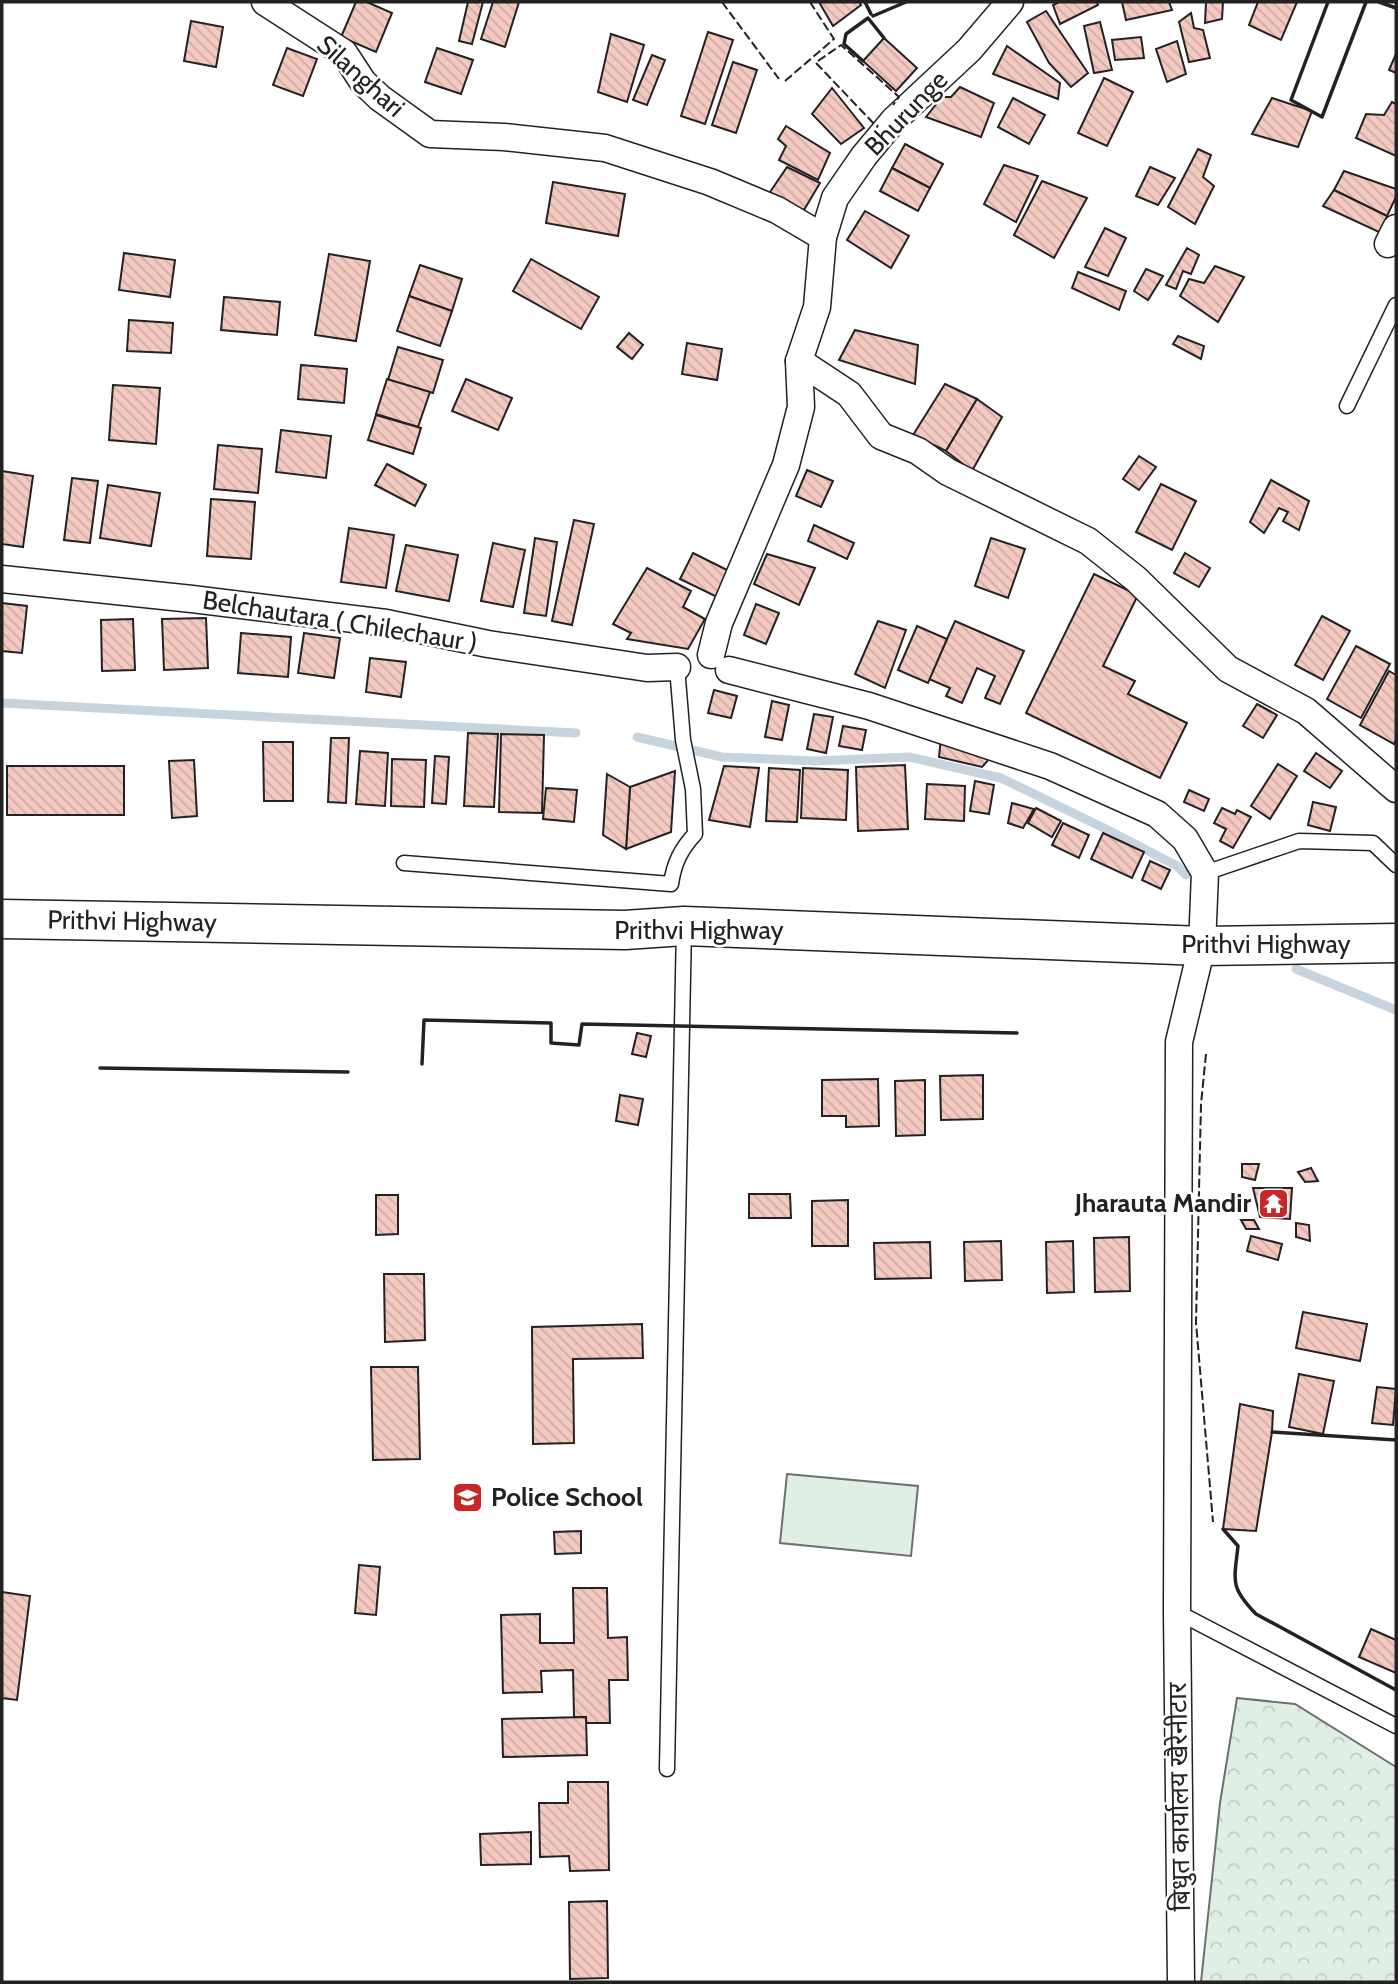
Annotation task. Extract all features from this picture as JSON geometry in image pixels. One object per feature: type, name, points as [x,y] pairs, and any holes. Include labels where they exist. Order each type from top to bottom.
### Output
[{"type":"highway","name":"Prithvi Highway","points":[[2,919],[625,930],[684,926],[1202,946],[1396,943]]},
{"type":"street","name":"Silanghari","points":[[265,2],[344,53],[363,82],[380,98],[430,134],[504,137],[605,148],[710,182],[777,210],[823,237]]},
{"type":"street","name":"Bhurunge","points":[[799,361],[817,307],[823,237],[835,198],[864,156],[894,120],[969,50],[1010,2]]},
{"type":"street","points":[[799,361],[801,407],[786,465],[719,624],[720,663],[869,706],[1050,766],[1157,814],[1185,839],[1205,873]]},
{"type":"street","points":[[799,361],[849,394],[881,436],[918,451],[948,472],[1088,541],[1136,579],[1228,668],[1306,711],[1396,789]]},
{"type":"street","name":"Belchautara ( Chilechaur )","points":[[2,579],[178,597],[386,623],[488,644],[634,666],[677,667]]},
{"type":"street","name":"बिधुत कार्यालय खैरेनीटार","points":[[1181,1982],[1177,1612],[1179,1042],[1202,946],[1205,873]]},
{"type":"lane","points":[[1347,406],[1396,304]]},
{"type":"lane","points":[[404,863],[671,884],[681,849],[695,834],[693,789],[683,740],[677,667]]},
{"type":"lane","points":[[1205,873],[1299,841],[1373,843],[1396,865]]},
{"type":"lane","points":[[667,1769],[684,926]]},
{"type":"lane","points":[[1177,1612],[1396,1726]]},
{"type":"green space","points":[[787,1474],[918,1486],[911,1556],[780,1543]]},
{"type":"green space","points":[[1237,1698],[1295,1704],[1396,1767],[1396,1982],[1201,1982],[1220,1803]]},
{"type":"building","points":[[356,2],[367,2],[392,13],[376,52],[341,37]]},
{"type":"building","points":[[468,2],[483,2],[472,44],[459,41]]},
{"type":"building","points":[[493,2],[519,2],[505,47],[481,39]]},
{"type":"building","points":[[819,2],[859,2],[861,5],[833,26]]},
{"type":"building","points":[[1059,2],[1097,2],[1098,5],[1060,24],[1053,5]]},
{"type":"building","points":[[1122,2],[1169,2],[1172,10],[1126,20]]},
{"type":"building","points":[[1206,2],[1223,2],[1222,19],[1205,23]]},
{"type":"building","points":[[1258,2],[1297,2],[1281,40],[1249,25]]},
{"type":"building","points":[[1046,11],[1088,73],[1071,87],[1049,63],[1027,22]]},
{"type":"building","points":[[1191,13],[1194,28],[1203,30],[1210,58],[1189,62],[1179,22]]},
{"type":"building","points":[[191,21],[223,27],[216,67],[184,61]]},
{"type":"building","points":[[1100,22],[1112,70],[1094,73],[1084,26]]},
{"type":"building","points":[[708,32],[733,40],[705,124],[681,116]]},
{"type":"building","points":[[611,34],[644,45],[627,102],[598,92]]},
{"type":"building","points":[[1141,37],[1144,58],[1115,60],[1112,40]]},
{"type":"building","points":[[884,38],[917,68],[896,91],[863,61]]},
{"type":"building","points":[[1177,41],[1186,74],[1167,82],[1156,49]]},
{"type":"building","points":[[1007,46],[1060,83],[1058,99],[993,74]]},
{"type":"building","points":[[287,48],[317,59],[303,96],[273,85]]},
{"type":"building","points":[[437,48],[473,60],[461,94],[425,82]]},
{"type":"building","points":[[1396,54],[1396,73],[1389,70]]},
{"type":"building","points":[[652,55],[665,60],[647,105],[633,100]]},
{"type":"building","points":[[733,62],[757,70],[736,133],[712,125]]},
{"type":"building","points":[[1104,78],[1133,92],[1107,146],[1078,133]]},
{"type":"building","points":[[960,87],[994,103],[981,137],[926,117],[942,97],[951,97]]},
{"type":"building","points":[[832,88],[864,128],[841,144],[812,114]]},
{"type":"building","points":[[1013,98],[1045,115],[1029,144],[998,127]]},
{"type":"building","points":[[1272,98],[1312,111],[1298,147],[1252,134]]},
{"type":"building","points":[[1392,102],[1396,104],[1396,156],[1356,138],[1366,114],[1384,115]]},
{"type":"building","points":[[786,126],[830,153],[818,180],[779,160],[786,146],[778,139]]},
{"type":"building","points":[[905,144],[943,164],[930,188],[892,168]]},
{"type":"building","points":[[1198,149],[1211,155],[1203,177],[1214,186],[1195,224],[1168,207]]},
{"type":"building","points":[[1004,165],[1038,176],[1016,222],[984,204]]},
{"type":"building","points":[[787,167],[820,183],[804,210],[768,195]]},
{"type":"building","points":[[1150,167],[1175,178],[1158,205],[1136,196]]},
{"type":"building","points":[[892,168],[930,188],[918,211],[880,191]]},
{"type":"building","points":[[1344,171],[1396,189],[1396,197],[1387,216],[1334,190]]},
{"type":"building","points":[[1042,181],[1087,198],[1054,258],[1014,235]]},
{"type":"building","points":[[553,182],[625,194],[618,236],[546,223]]},
{"type":"building","points":[[1334,190],[1387,216],[1381,233],[1323,206]]},
{"type":"building","points":[[865,211],[909,236],[891,268],[847,240]]},
{"type":"building","points":[[1105,228],[1126,238],[1108,276],[1085,267]]},
{"type":"building","points":[[1187,248],[1199,255],[1191,274],[1183,271],[1176,289],[1166,285]]},
{"type":"building","points":[[124,253],[175,260],[170,297],[119,290]]},
{"type":"building","points":[[329,254],[370,261],[356,341],[315,335]]},
{"type":"building","points":[[531,259],[599,297],[581,329],[513,291]]},
{"type":"building","points":[[420,265],[462,279],[452,311],[409,296]]},
{"type":"building","points":[[1215,266],[1244,277],[1218,322],[1180,296],[1189,279],[1204,283]]},
{"type":"building","points":[[1146,269],[1163,276],[1148,300],[1134,291]]},
{"type":"building","points":[[1078,272],[1126,291],[1119,310],[1072,288]]},
{"type":"building","points":[[409,296],[452,311],[440,346],[397,331]]},
{"type":"building","points":[[224,297],[280,302],[277,335],[221,330]]},
{"type":"building","points":[[129,320],[173,323],[171,353],[127,351]]},
{"type":"building","points":[[855,330],[918,345],[915,384],[839,360]]},
{"type":"building","points":[[629,333],[643,345],[632,359],[617,347]]},
{"type":"building","points":[[1178,336],[1204,346],[1201,359],[1173,344]]},
{"type":"building","points":[[687,343],[722,349],[717,380],[682,374]]},
{"type":"building","points":[[398,347],[443,360],[433,393],[388,380]]},
{"type":"building","points":[[301,365],[347,369],[344,403],[298,399]]},
{"type":"building","points":[[387,379],[430,392],[418,427],[376,414]]},
{"type":"building","points":[[466,379],[512,398],[498,430],[452,411]]},
{"type":"building","points":[[945,384],[977,399],[946,451],[913,435]]},
{"type":"building","points":[[113,385],[160,388],[156,444],[109,440]]},
{"type":"building","points":[[977,399],[1002,417],[972,471],[946,451]]},
{"type":"building","points":[[376,415],[421,428],[413,454],[368,440]]},
{"type":"building","points":[[281,430],[331,436],[326,478],[276,472]]},
{"type":"building","points":[[218,445],[262,449],[258,493],[214,489]]},
{"type":"building","points":[[1139,456],[1156,467],[1139,490],[1123,479]]},
{"type":"building","points":[[387,464],[426,485],[415,506],[375,485]]},
{"type":"building","points":[[807,470],[833,481],[821,507],[796,496]]},
{"type":"building","points":[[2,471],[33,476],[23,547],[2,544]]},
{"type":"building","points":[[72,478],[98,481],[90,543],[64,540]]},
{"type":"building","points":[[1271,480],[1309,501],[1299,530],[1283,521],[1288,512],[1279,508],[1264,533],[1250,522]]},
{"type":"building","points":[[1161,484],[1196,501],[1172,550],[1136,532]]},
{"type":"building","points":[[108,485],[160,493],[151,546],[100,538]]},
{"type":"building","points":[[211,499],[255,502],[251,559],[207,556]]},
{"type":"building","points":[[574,520],[594,524],[572,625],[552,621]]},
{"type":"building","points":[[814,525],[854,543],[847,559],[808,541]]},
{"type":"building","points":[[349,528],[394,535],[386,588],[341,582]]},
{"type":"building","points":[[535,538],[557,542],[546,616],[524,613]]},
{"type":"building","points":[[991,538],[1025,549],[1008,598],[975,586]]},
{"type":"building","points":[[493,543],[525,550],[513,607],[481,601]]},
{"type":"building","points":[[406,545],[458,555],[449,601],[396,591]]},
{"type":"building","points":[[693,553],[729,571],[717,597],[680,579]]},
{"type":"building","points":[[1185,553],[1210,568],[1199,587],[1174,573]]},
{"type":"building","points":[[767,554],[815,568],[799,605],[754,584]]},
{"type":"building","points":[[647,568],[691,591],[683,607],[705,619],[688,649],[627,639],[631,633],[613,624]]},
{"type":"building","points":[[1094,574],[1138,595],[1103,666],[1135,681],[1128,694],[1187,723],[1160,778],[1026,713]]},
{"type":"building","points":[[2,603],[27,606],[22,653],[2,651]]},
{"type":"building","points":[[756,604],[779,613],[766,644],[744,635]]},
{"type":"building","points":[[1322,616],[1350,631],[1323,680],[1295,665]]},
{"type":"building","points":[[206,618],[208,668],[164,670],[162,619]]},
{"type":"building","points":[[133,619],[135,670],[102,671],[101,620]]},
{"type":"building","points":[[878,621],[906,630],[885,688],[855,674]]},
{"type":"building","points":[[955,621],[1024,651],[1000,704],[985,698],[995,676],[977,668],[962,703],[946,696],[950,688],[929,679]]},
{"type":"building","points":[[917,626],[947,639],[928,683],[898,670]]},
{"type":"building","points":[[241,633],[291,637],[288,677],[238,673]]},
{"type":"building","points":[[304,633],[340,638],[334,678],[298,673]]},
{"type":"building","points":[[1356,646],[1390,664],[1361,718],[1327,699]]},
{"type":"building","points":[[370,658],[406,662],[401,697],[366,692]]},
{"type":"building","points":[[1389,671],[1396,675],[1394,744],[1360,725]]},
{"type":"building","points":[[714,690],[737,696],[731,718],[708,713]]},
{"type":"building","points":[[772,701],[789,705],[782,740],[765,737]]},
{"type":"building","points":[[1257,704],[1277,715],[1263,738],[1243,726]]},
{"type":"building","points":[[814,714],[833,717],[826,753],[807,749]]},
{"type":"building","points":[[843,726],[866,730],[862,750],[839,746]]},
{"type":"building","points":[[468,733],[498,734],[494,807],[464,806]]},
{"type":"building","points":[[501,734],[544,735],[542,813],[499,812]]},
{"type":"building","points":[[941,737],[991,757],[982,767],[939,757]]},
{"type":"building","points":[[331,738],[349,738],[346,803],[328,802]]},
{"type":"building","points":[[263,742],[293,742],[293,801],[264,801]]},
{"type":"building","points":[[360,751],[388,753],[385,806],[356,804]]},
{"type":"building","points":[[1316,753],[1342,771],[1330,788],[1304,771]]},
{"type":"building","points":[[435,756],[449,757],[446,804],[432,803]]},
{"type":"building","points":[[392,759],[426,760],[424,807],[391,806]]},
{"type":"building","points":[[194,760],[197,816],[172,818],[169,761]]},
{"type":"building","points":[[1278,764],[1297,776],[1270,819],[1251,806]]},
{"type":"building","points":[[905,765],[908,829],[858,831],[856,767]]},
{"type":"building","points":[[7,766],[124,766],[124,815],[7,815]]},
{"type":"building","points":[[724,766],[759,768],[750,827],[709,820]]},
{"type":"building","points":[[769,768],[800,770],[797,822],[766,821]]},
{"type":"building","points":[[803,768],[848,770],[846,820],[801,818]]},
{"type":"building","points":[[675,771],[671,832],[626,849],[630,787]]},
{"type":"building","points":[[607,774],[630,787],[626,849],[603,835]]},
{"type":"building","points":[[975,781],[994,785],[989,814],[970,811]]},
{"type":"building","points":[[927,784],[965,786],[964,821],[925,819]]},
{"type":"building","points":[[546,788],[577,790],[574,822],[543,819]]},
{"type":"building","points":[[1189,790],[1209,799],[1204,811],[1184,802]]},
{"type":"building","points":[[1313,802],[1336,807],[1330,831],[1308,825]]},
{"type":"building","points":[[1012,803],[1034,809],[1023,828],[1008,823]]},
{"type":"building","points":[[1036,808],[1061,821],[1052,837],[1028,823]]},
{"type":"building","points":[[1222,808],[1235,814],[1237,810],[1251,817],[1233,848],[1220,841],[1226,829],[1214,823]]},
{"type":"building","points":[[1063,823],[1089,835],[1079,858],[1052,845]]},
{"type":"building","points":[[1103,833],[1144,852],[1132,878],[1091,859]]},
{"type":"building","points":[[1150,861],[1170,870],[1161,889],[1142,880]]},
{"type":"building","points":[[637,1033],[651,1036],[646,1057],[632,1054]]},
{"type":"building","points":[[983,1075],[983,1119],[941,1120],[940,1076]]},
{"type":"building","points":[[878,1079],[879,1126],[846,1127],[846,1116],[822,1116],[822,1080]]},
{"type":"building","points":[[925,1080],[925,1135],[896,1136],[895,1081]]},
{"type":"building","points":[[620,1095],[643,1099],[638,1125],[616,1121]]},
{"type":"building","points":[[1242,1164],[1259,1164],[1255,1180],[1242,1177]]},
{"type":"building","points":[[1311,1168],[1318,1181],[1305,1182],[1298,1172]]},
{"type":"building","name":"Jharauta Mandir","points":[[1253,1188],[1292,1188],[1290,1219],[1260,1217]]},
{"type":"building","points":[[749,1194],[790,1194],[791,1218],[749,1218]]},
{"type":"building","points":[[376,1195],[398,1195],[398,1234],[376,1235]]},
{"type":"building","points":[[848,1200],[848,1246],[812,1246],[812,1201]]},
{"type":"building","points":[[1241,1220],[1254,1220],[1259,1229],[1246,1229]]},
{"type":"building","points":[[1296,1223],[1309,1225],[1310,1241],[1296,1237]]},
{"type":"building","points":[[1251,1236],[1282,1244],[1278,1260],[1247,1251]]},
{"type":"building","points":[[1129,1237],[1130,1291],[1095,1292],[1094,1238]]},
{"type":"building","points":[[1001,1241],[1002,1280],[965,1281],[964,1242]]},
{"type":"building","points":[[1073,1241],[1074,1292],[1047,1293],[1046,1242]]},
{"type":"building","points":[[930,1242],[931,1278],[875,1279],[874,1243]]},
{"type":"building","points":[[384,1274],[424,1274],[425,1340],[385,1342]]},
{"type":"building","points":[[1303,1312],[1367,1324],[1360,1361],[1296,1348]]},
{"type":"building","points":[[642,1324],[643,1358],[573,1359],[574,1443],[533,1444],[532,1327]]},
{"type":"building","points":[[371,1367],[418,1367],[420,1459],[373,1460]]},
{"type":"building","points":[[1299,1374],[1334,1381],[1323,1434],[1289,1427]]},
{"type":"building","points":[[1377,1387],[1396,1389],[1393,1425],[1372,1423]]},
{"type":"building","points":[[1240,1404],[1273,1411],[1256,1531],[1223,1529]]},
{"type":"building","points":[[581,1531],[581,1553],[555,1554],[554,1532]]},
{"type":"building","points":[[359,1565],[380,1567],[376,1615],[355,1613]]},
{"type":"building","points":[[573,1588],[607,1588],[608,1638],[627,1637],[628,1680],[609,1680],[610,1723],[586,1723],[586,1717],[574,1717],[573,1670],[541,1671],[542,1692],[503,1693],[501,1615],[540,1614],[540,1643],[574,1643]]},
{"type":"building","points":[[2,1592],[30,1596],[17,1700],[2,1698]]},
{"type":"building","points":[[1371,1629],[1396,1640],[1396,1673],[1359,1657]]},
{"type":"building","points":[[586,1717],[587,1755],[503,1757],[502,1719]]},
{"type":"building","points":[[568,1782],[608,1782],[609,1870],[570,1871],[569,1856],[540,1857],[539,1803],[568,1803]]},
{"type":"building","points":[[531,1832],[531,1864],[481,1865],[480,1834]]},
{"type":"building","points":[[607,1901],[608,1978],[570,1979],[569,1902]]},
{"type":"waterway","points":[[2,703],[576,733]]},
{"type":"waterway","points":[[637,737],[722,757],[815,761],[909,757],[1001,778],[1177,866],[1186,875]]},
{"type":"waterway","points":[[1296,969],[1396,1010]]},
{"type":"fence","points":[[722,2],[779,79]]},
{"type":"fence","points":[[785,81],[834,39],[810,2]]},
{"type":"fence","points":[[818,61],[841,45],[899,97],[893,105]]},
{"type":"fence","points":[[816,63],[877,127],[878,125]]},
{"type":"fence","points":[[1206,1054],[1201,1104],[1196,1323],[1213,1522]]},
{"type":"wall","points":[[865,2],[871,14]]},
{"type":"wall","points":[[873,16],[906,2]]},
{"type":"wall","points":[[1328,2],[1291,100],[1322,117],[1366,2]]},
{"type":"wall","points":[[1379,2],[1396,8]]},
{"type":"wall","points":[[863,61],[844,44],[846,34],[868,18],[884,38]]},
{"type":"wall","points":[[422,1064],[424,1020],[551,1023],[551,1043],[579,1045],[582,1024],[1017,1033]]},
{"type":"wall","points":[[100,1068],[348,1072]]},
{"type":"wall","points":[[1272,1432],[1396,1440]]},
{"type":"wall","points":[[1223,1529],[1238,1546],[1235,1576],[1238,1590],[1256,1614],[1396,1690]]},
{"type":"place","name":"Jharauta Mandir","points":[[1274,1203]]},
{"type":"place","name":"Police School","points":[[468,1497]]}]
